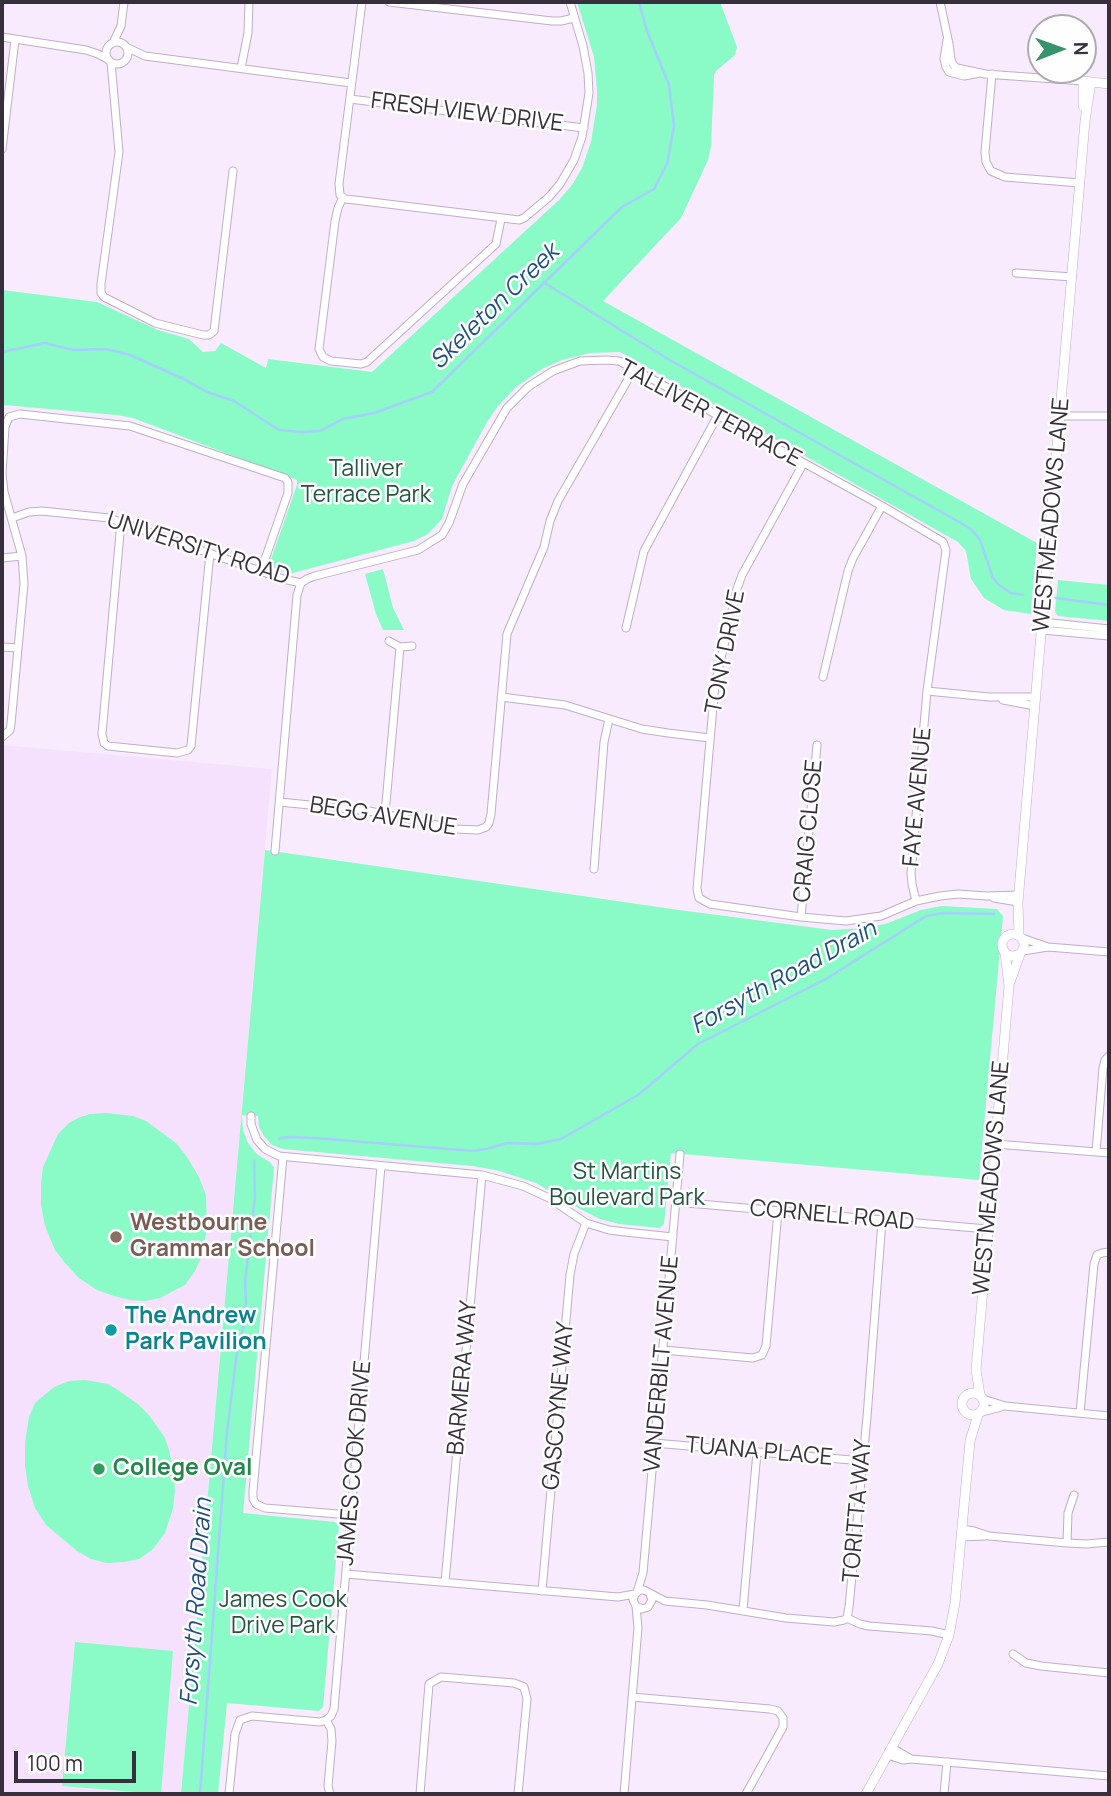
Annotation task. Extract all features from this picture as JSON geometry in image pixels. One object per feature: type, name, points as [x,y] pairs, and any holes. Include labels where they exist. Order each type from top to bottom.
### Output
[{"type":"street","points":[[124,2],[119,32],[106,52],[114,83],[119,152],[101,293],[104,297],[155,323],[200,335],[213,332],[233,171]]},
{"type":"street","points":[[241,68],[248,33],[249,2]]},
{"type":"street","points":[[362,2],[339,193],[342,197],[355,200],[521,220],[560,184],[579,150],[584,128],[589,93],[588,73],[570,2]]},
{"type":"street","points":[[388,2],[552,21],[574,18]]},
{"type":"street","points":[[940,2],[951,69],[1027,77]]},
{"type":"street","points":[[114,83],[116,73],[128,53],[122,19]]},
{"type":"street","points":[[2,37],[86,50],[116,64],[145,56]]},
{"type":"street","points":[[2,149],[15,40]]},
{"type":"street","points":[[86,50],[119,42],[145,56],[351,83]]},
{"type":"street","points":[[992,74],[985,152],[991,171],[1003,177],[1080,183]]},
{"type":"street","name":"WESTMEADOWS LANE","points":[[1021,937],[1018,902],[1087,84]]},
{"type":"street","name":"FRESH VIEW DRIVE","points":[[350,99],[584,128]]},
{"type":"street","points":[[342,197],[335,217],[319,349],[323,357],[331,361],[362,364],[372,358],[495,245],[500,219]]},
{"type":"street","points":[[1016,273],[1072,277]]},
{"type":"street","name":"TALLIVER TERRACE","points":[[301,583],[315,576],[418,550],[442,535],[463,484],[507,408],[528,387],[553,371],[580,362],[618,362],[939,537],[945,544],[927,691]]},
{"type":"street","points":[[634,369],[558,501],[544,547],[507,634],[501,697],[565,705],[655,731],[710,738]]},
{"type":"street","points":[[4,736],[10,730],[11,724],[24,584],[22,556],[4,492],[2,474],[6,422],[9,417],[20,414],[130,426],[285,478],[288,482],[288,493],[261,571]]},
{"type":"street","points":[[626,628],[644,551],[719,415]]},
{"type":"street","points":[[1060,416],[1109,416]]},
{"type":"street","name":"TONY DRIVE","points":[[801,917],[709,904],[699,898],[697,889],[715,684],[737,589],[742,575],[803,464]]},
{"type":"street","points":[[823,677],[848,571],[882,506]]},
{"type":"street","name":"UNIVERSITY ROAD","points":[[12,518],[29,512],[103,517],[301,583]]},
{"type":"street","points":[[121,522],[102,734],[104,743],[108,746],[177,753],[188,750],[191,746],[211,553]]},
{"type":"street","points":[[2,558],[22,556]]},
{"type":"street","points":[[275,851],[297,595],[301,583]]},
{"type":"street","points":[[1042,626],[1109,629]]},
{"type":"street","points":[[1042,626],[1109,636]]},
{"type":"street","points":[[389,642],[400,648],[412,646]]},
{"type":"street","points":[[2,647],[18,648]]},
{"type":"street","points":[[385,814],[400,648]]},
{"type":"street","points":[[927,691],[1035,701]]},
{"type":"street","name":"FAYE AVENUE","points":[[916,901],[911,873],[927,691]]},
{"type":"street","name":"BEGG AVENUE","points":[[280,802],[352,808],[456,829],[475,831],[486,827],[491,814],[501,697]]},
{"type":"street","points":[[594,869],[604,742],[609,719]]},
{"type":"street","name":"CRAIG CLOSE","points":[[801,917],[817,745]]},
{"type":"street","points":[[801,917],[835,921],[861,920],[881,916],[916,901],[949,895],[987,896],[1018,902]]},
{"type":"street","name":"WESTMEADOWS LANE","points":[[1003,941],[1018,902]]},
{"type":"street","points":[[1048,947],[1013,956],[1005,952],[1002,945],[1009,935],[1048,947],[1109,952]]},
{"type":"street","points":[[1021,937],[1024,943],[1022,953]]},
{"type":"street","name":"WESTMEADOWS LANE","points":[[981,1397],[976,1370],[1009,986],[1005,952]]},
{"type":"street","name":"WESTMEADOWS LANE","points":[[1009,986],[1022,953]]},
{"type":"street","points":[[1096,1152],[1103,1068],[1109,1056]]},
{"type":"street","points":[[251,1116],[257,1140],[265,1149],[283,1157],[482,1175],[523,1186],[549,1198],[586,1223],[625,1233],[673,1237]]},
{"type":"street","points":[[995,1144],[1109,1153]]},
{"type":"street","name":"VANDERBILT AVENUE","points":[[636,1593],[643,1573],[680,1154]]},
{"type":"street","points":[[283,1157],[254,1499],[256,1504],[265,1508],[350,1516]]},
{"type":"street","name":"JAMES COOK DRIVE","points":[[326,1720],[334,1709],[382,1166]]},
{"type":"street","name":"BARMERA WAY","points":[[445,1582],[482,1175]]},
{"type":"street","name":"CORNELL ROAD","points":[[676,1202],[988,1228]]},
{"type":"street","points":[[663,1350],[753,1358],[762,1356],[766,1346],[778,1212]]},
{"type":"street","name":"TORITTA WAY","points":[[847,1618],[863,1461],[882,1221]]},
{"type":"street","name":"GASCOYNE WAY","points":[[542,1591],[570,1276],[574,1254],[586,1223]]},
{"type":"street","points":[[1080,1413],[1094,1261],[1100,1254],[1109,1252]]},
{"type":"street","name":"WESTMEADOWS LANE","points":[[967,1394],[976,1370]]},
{"type":"street","points":[[970,1441],[961,1403],[967,1394],[974,1393],[1005,1406],[1109,1416]]},
{"type":"street","points":[[866,1794],[938,1664],[949,1635],[955,1603],[970,1441],[984,1406],[981,1397]]},
{"type":"street","points":[[965,1413],[971,1416],[1005,1406]]},
{"type":"street","name":"TUANA PLACE","points":[[654,1443],[863,1461]]},
{"type":"street","points":[[743,1610],[757,1452]]},
{"type":"street","points":[[1067,1543],[1068,1513],[1074,1495]]},
{"type":"street","points":[[962,1533],[974,1531],[989,1536],[1067,1543],[1109,1542]]},
{"type":"street","name":"VANDERBILT AVENUE","points":[[643,1573],[649,1592]]},
{"type":"street","points":[[345,1574],[618,1597],[640,1590],[665,1601],[786,1618],[834,1622],[847,1618],[869,1626],[949,1635]]},
{"type":"street","points":[[638,1628],[652,1600],[649,1592]]},
{"type":"street","points":[[624,1794],[638,1628],[636,1593]]},
{"type":"street","points":[[618,1597],[642,1609],[665,1601]]},
{"type":"street","points":[[1013,1654],[1026,1663],[1041,1666],[1109,1672]]},
{"type":"street","points":[[420,1794],[429,1684],[441,1677],[514,1683],[524,1687],[527,1699],[518,1794]]},
{"type":"street","points":[[632,1697],[778,1711],[783,1724],[781,1732],[746,1794]]},
{"type":"street","points":[[229,1794],[235,1734],[240,1720],[251,1716],[313,1722],[326,1720],[331,1729],[332,1741],[328,1786],[330,1794]]},
{"type":"street","points":[[890,1752],[911,1759],[1109,1776]]},
{"type":"street","points":[[944,1794],[947,1762]]},
{"type":"shaded area","name":"Westbourne Grammar School","points":[[2,745],[272,769],[181,1794],[2,1794]]},
{"type":"green space","name":"Talliver Terrace Park","points":[[577,2],[720,2],[737,47],[735,55],[714,75],[708,160],[681,218],[603,301],[1037,543],[1031,614],[1004,610],[984,598],[971,579],[966,551],[958,542],[620,352],[590,353],[562,360],[542,369],[516,387],[487,422],[452,486],[442,519],[428,534],[414,541],[289,574],[273,567],[270,562],[297,480],[133,418],[4,405],[2,407],[2,290],[97,302],[158,330],[189,339],[203,352],[215,351],[221,343],[266,368],[268,359],[372,372],[559,200],[582,168],[591,142],[597,90],[594,57]]},
{"type":"green space","points":[[383,569],[393,608],[404,630],[383,630],[376,614],[365,574]]},
{"type":"green space","points":[[1058,580],[1109,585],[1109,621],[1058,616],[1055,612]]},
{"type":"green space","points":[[265,850],[832,930],[867,928],[942,906],[997,909],[1003,916],[979,1180],[671,1153],[664,1224],[660,1228],[619,1224],[600,1219],[536,1183],[496,1170],[283,1149],[272,1145],[264,1136],[259,1127],[258,1116],[242,1115],[243,1130],[248,1143],[274,1168],[243,1513],[335,1522],[339,1526],[323,1707],[319,1711],[227,1703],[218,1794],[181,1794],[198,1605]]},
{"type":"green space","points":[[106,1113],[133,1116],[146,1121],[176,1143],[199,1177],[206,1195],[207,1226],[202,1256],[185,1285],[160,1298],[130,1300],[97,1290],[79,1278],[65,1263],[55,1250],[45,1226],[41,1205],[43,1167],[58,1134],[78,1118]]},
{"type":"green space","name":"College Oval","points":[[85,1380],[108,1384],[139,1405],[165,1438],[169,1450],[174,1473],[173,1508],[165,1533],[153,1549],[139,1559],[107,1563],[91,1559],[77,1551],[46,1525],[35,1508],[28,1486],[25,1442],[29,1417],[35,1403],[54,1387],[69,1381]]},
{"type":"green space","points":[[75,1642],[173,1651],[161,1794],[62,1786]]},
{"type":"waterway","name":"Skeleton Creek","points":[[2,352],[45,343],[73,350],[106,349],[130,355],[207,392],[234,401],[279,430],[320,431],[343,419],[374,413],[432,392],[622,207],[654,189],[667,164],[674,126],[669,85],[647,31],[639,2]]},
{"type":"waterway","points":[[543,282],[668,359],[972,530],[980,540],[993,578],[1011,593],[1023,595]]},
{"type":"waterway","points":[[1056,598],[1109,605]]},
{"type":"waterway","name":"Forsyth Road Drain","points":[[279,1139],[315,1138],[473,1151],[507,1143],[537,1144],[561,1139],[638,1095],[698,1044],[826,979],[926,916],[943,913],[994,914]]},
{"type":"waterway","name":"Forsyth Road Drain","points":[[200,1794],[227,1433],[237,1351],[244,1324],[245,1282],[255,1197],[254,1161]]},
{"type":"place","name":"Westbourne Grammar School","points":[[116,1237]]},
{"type":"place","name":"The Andrew Park Pavilion","points":[[111,1330]]},
{"type":"place","name":"College Oval","points":[[99,1469]]},
{"type":"park label","name":"St Martins Boulevard Park","points":[[627,1186]]},
{"type":"park label","name":"James Cook Drive Park","points":[[283,1614]]}]
